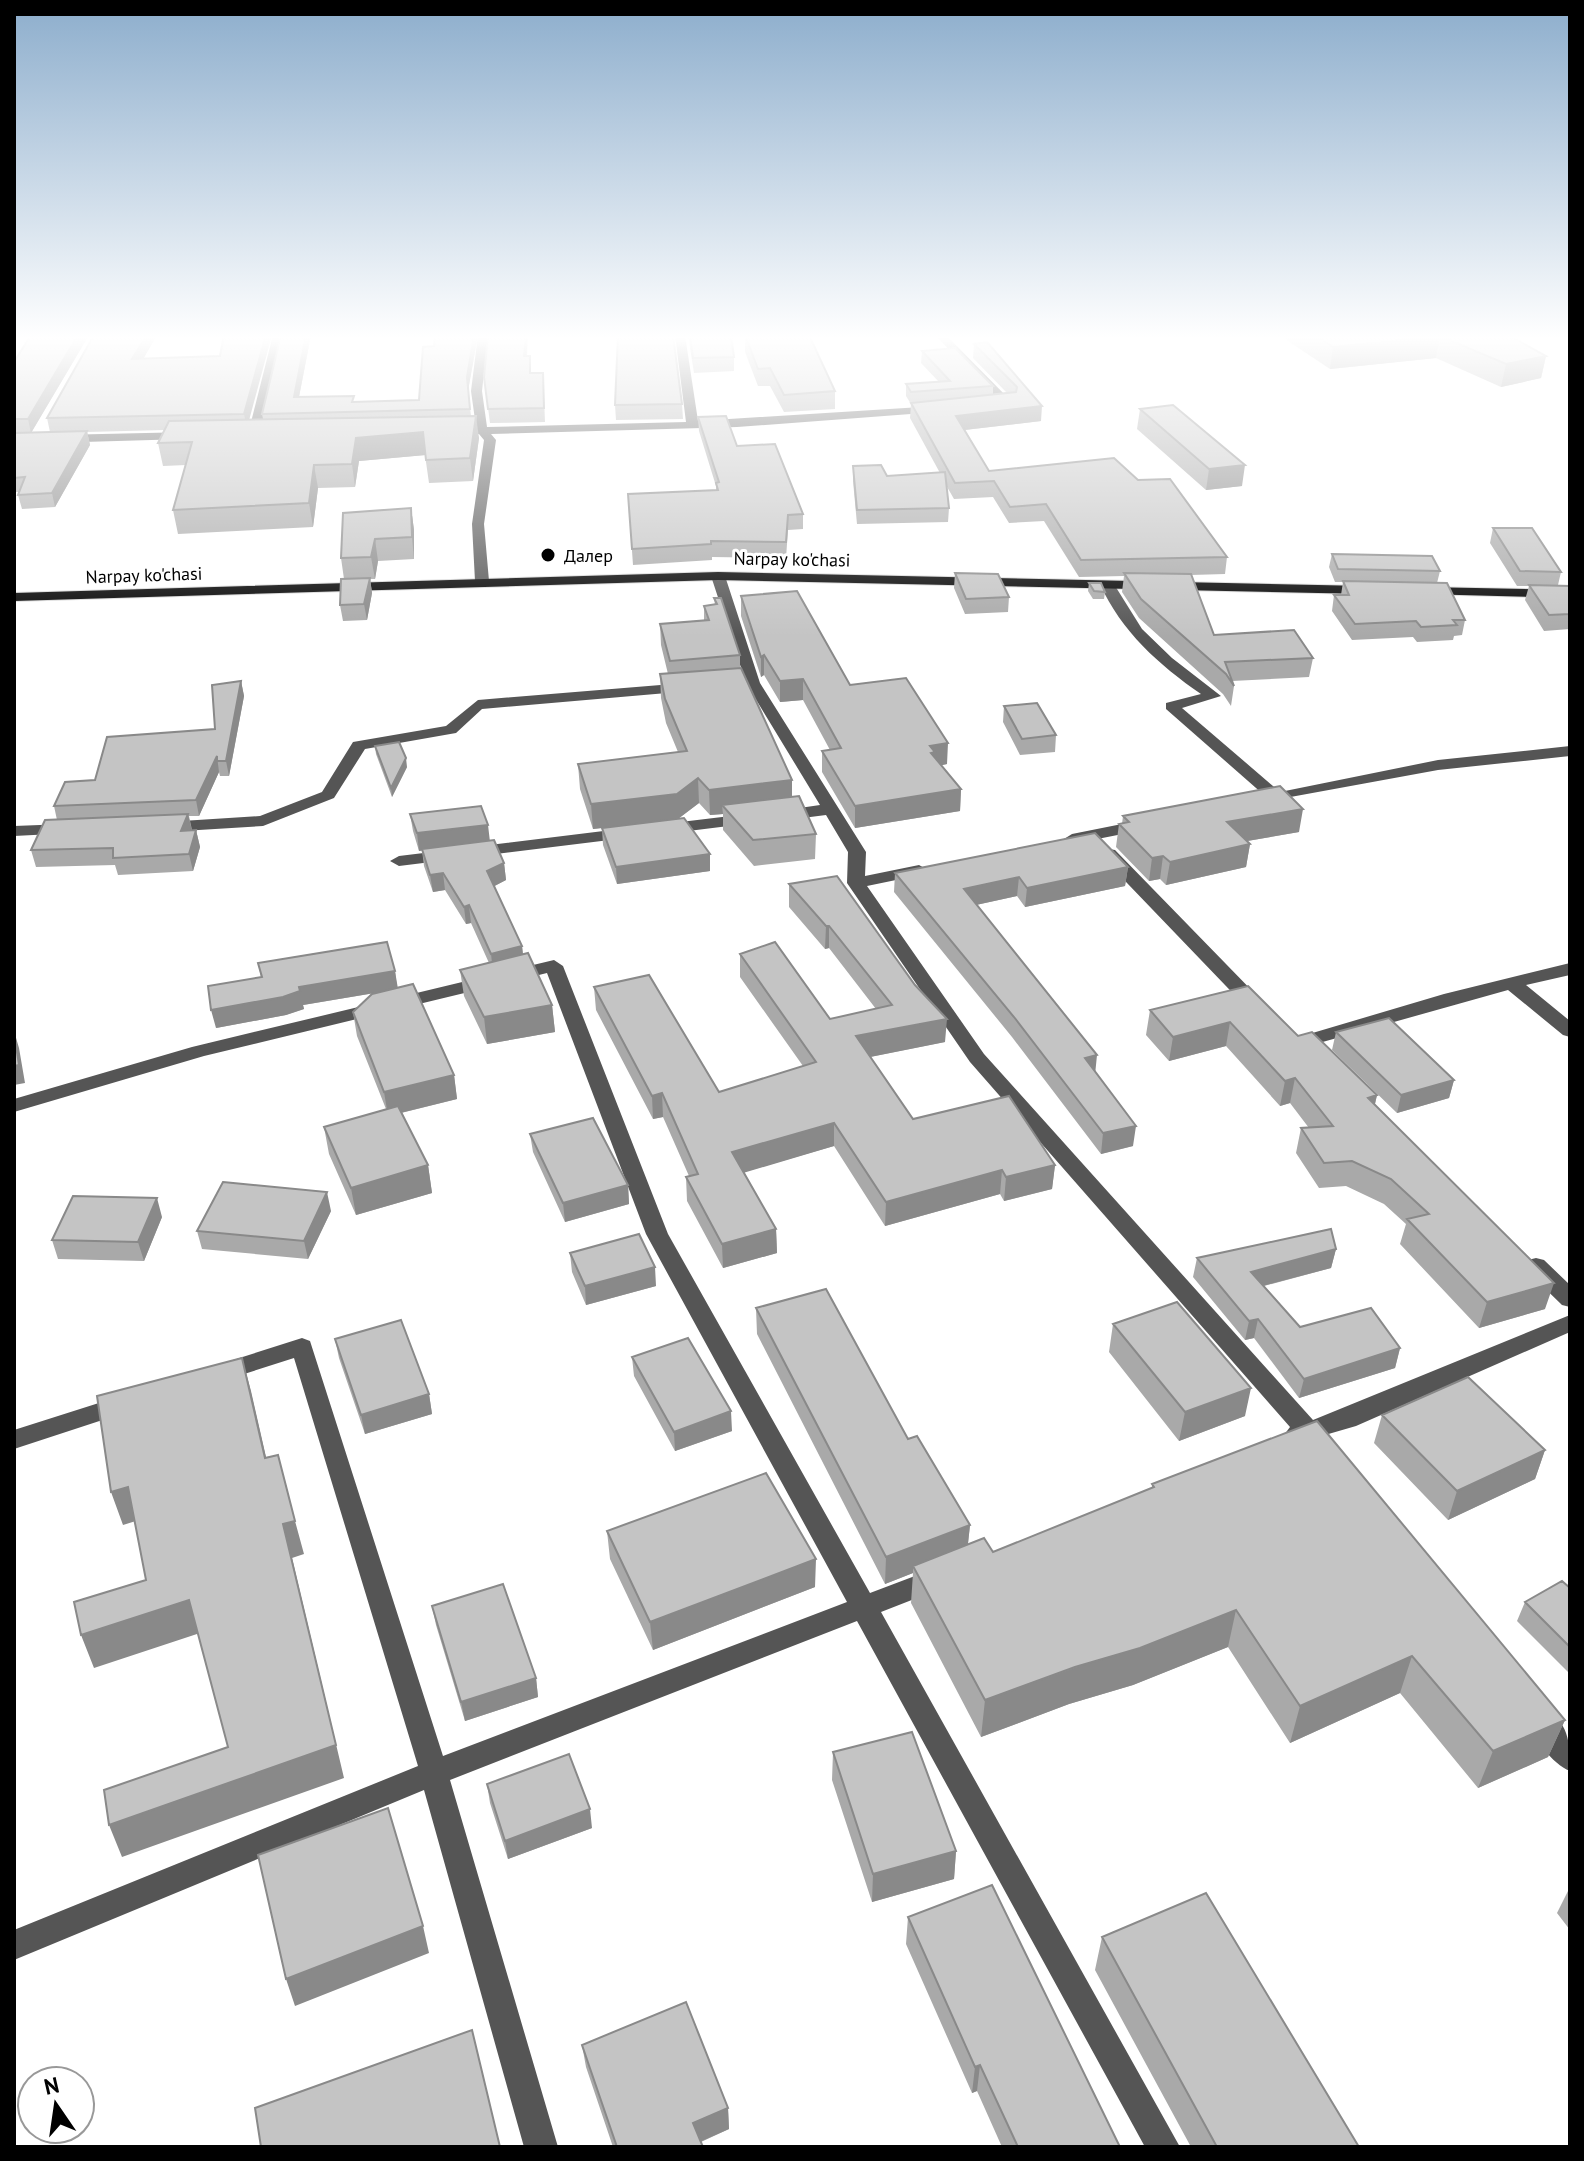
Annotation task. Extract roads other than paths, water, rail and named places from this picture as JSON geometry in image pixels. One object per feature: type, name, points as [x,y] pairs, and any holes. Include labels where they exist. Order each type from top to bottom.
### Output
[{"type":"main road","name":"Narpay ko'chasi","points":[[14,597],[718,576],[1378,590]]},
{"type":"main road","points":[[1410,591],[1570,594]]},
{"type":"street","points":[[14,440],[172,436]]},
{"type":"street","points":[[482,581],[478,524],[490,440],[486,436]]},
{"type":"street","points":[[718,576],[745,683],[857,852],[856,883],[977,1058],[1327,1455]]},
{"type":"street","points":[[1107,584],[1114,605],[1124,616],[1166,659],[1213,696],[1171,706],[1276,797]]},
{"type":"street","points":[[141,827],[263,821],[328,795],[359,745],[451,730],[478,705],[707,686]]},
{"type":"street","points":[[1245,804],[1438,765],[1570,751]]},
{"type":"street","points":[[399,861],[831,809]]},
{"type":"street","points":[[1060,842],[1153,823]]},
{"type":"street","points":[[14,831],[77,829]]},
{"type":"street","points":[[1091,835],[1265,1016]]},
{"type":"street","points":[[856,883],[935,867]]},
{"type":"street","points":[[14,1106],[199,1051],[554,966],[657,1234],[1163,2147]]},
{"type":"street","points":[[1327,1062],[1296,1040],[1570,969]]},
{"type":"street","points":[[1513,984],[1570,1031]]},
{"type":"street","points":[[1517,1248],[1570,1299]]},
{"type":"street","points":[[1278,1442],[1347,1419],[1570,1323]]},
{"type":"street","points":[[196,1381],[302,1347],[434,1773],[541,2147]]},
{"type":"street","points":[[14,1440],[150,1396]]},
{"type":"street","points":[[14,1945],[434,1773],[954,1572]]},
{"type":"street","points":[[1521,1697],[1570,1758]]},
{"type":"place","name":"Далер","points":[[548,555]]}]
